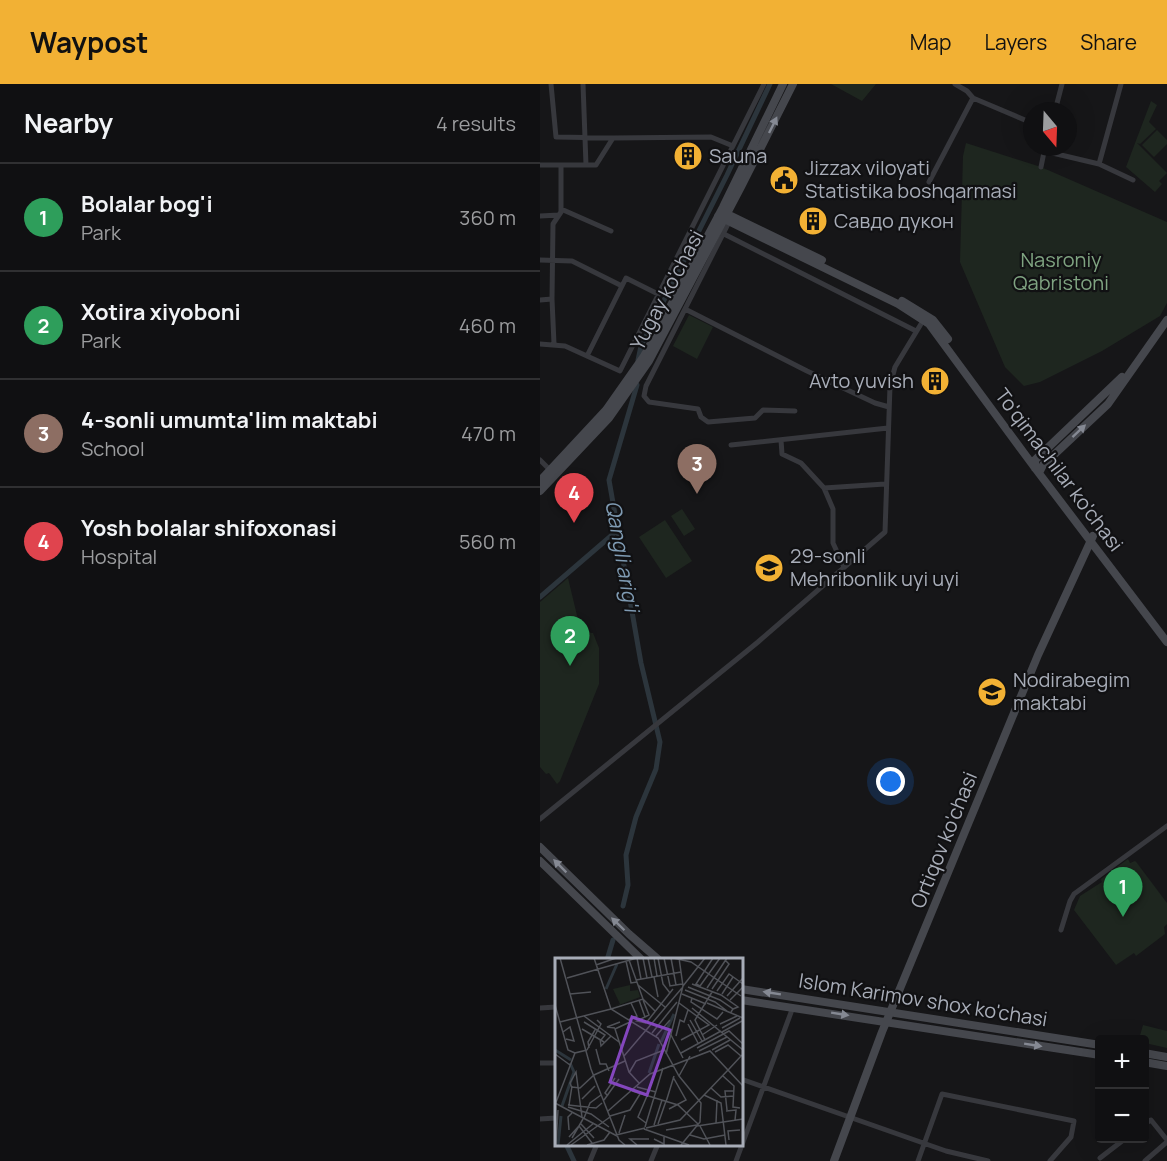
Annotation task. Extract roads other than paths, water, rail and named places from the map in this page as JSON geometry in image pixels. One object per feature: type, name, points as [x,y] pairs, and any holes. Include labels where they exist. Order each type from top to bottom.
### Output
[{"type":"main road","name":"Yugay ko'chasi","points":[[540,482],[606,410],[644,356],[724,216],[783,84]]},
{"type":"main road","name":"Yugay ko'chasi","points":[[540,491],[609,418],[649,361],[793,84]]},
{"type":"main road","name":"To'qimachilar ko'chasi","points":[[724,216],[789,243],[938,326],[1038,468],[1167,634]]},
{"type":"main road","points":[[1038,468],[1108,404],[1167,320]]},
{"type":"main road","name":"To'qimachilar ko'chasi","points":[[1092,538],[1167,642]]},
{"type":"main road","name":"Ortiqov ko'chasi","points":[[834,1161],[887,1021],[1038,655],[1092,538]]},
{"type":"main road","points":[[540,847],[657,958]]},
{"type":"main road","points":[[540,861],[640,958]]},
{"type":"main road","points":[[572,892],[579,893],[581,889],[579,885]]},
{"type":"main road","name":"Islom Karimov shox ko'chasi","points":[[742,988],[1095,1044]]},
{"type":"main road","name":"Islom Karimov shox ko'chasi","points":[[742,1000],[1095,1054]]},
{"type":"main road","points":[[1149,1054],[1167,1055]]},
{"type":"main road","points":[[1149,1063],[1167,1066]]},
{"type":"street","points":[[550,84],[556,136],[585,138],[711,136],[732,146]]},
{"type":"street","points":[[583,84],[586,165]]},
{"type":"street","name":"Yugay ko'chasi","points":[[587,356],[620,372],[764,84]]},
{"type":"street","points":[[955,84],[974,98],[1023,119]]},
{"type":"street","points":[[1057,102],[1062,84]]},
{"type":"street","points":[[1099,164],[1121,84]]},
{"type":"street","points":[[928,182],[974,98]]},
{"type":"street","points":[[540,165],[596,165],[613,138]]},
{"type":"street","points":[[1041,167],[1043,156]]},
{"type":"street","points":[[1070,156],[1099,164],[1133,180]]},
{"type":"street","points":[[554,344],[553,224],[560,212],[561,165]]},
{"type":"street","points":[[540,216],[560,212],[611,231]]},
{"type":"street","points":[[724,216],[722,233],[646,386],[644,396],[649,402],[698,409],[701,417],[708,422],[755,418],[763,410],[795,411]]},
{"type":"street","points":[[722,233],[916,331]]},
{"type":"street","points":[[540,260],[572,261],[622,286]]},
{"type":"street","points":[[540,344],[565,346],[587,356],[626,278],[658,294]]},
{"type":"street","points":[[540,300],[552,299]]},
{"type":"street","points":[[685,309],[807,371],[875,403],[889,407]]},
{"type":"street","points":[[540,819],[758,642],[885,532],[890,386],[895,368],[924,317]]},
{"type":"street","points":[[730,445],[888,428]]},
{"type":"street","points":[[781,440],[782,454],[801,463],[825,488],[833,509],[832,543],[844,567]]},
{"type":"street","points":[[540,460],[551,471]]},
{"type":"street","points":[[825,488],[885,484]]},
{"type":"street","points":[[1061,930],[1074,894],[1167,826]]},
{"type":"street","points":[[540,1008],[555,1007]]},
{"type":"street","points":[[742,1145],[793,1007]]},
{"type":"street","points":[[742,1079],[946,1151],[988,1161]]},
{"type":"street","points":[[918,1161],[942,1094],[1074,1121],[1071,1137],[1050,1161]]},
{"type":"street","points":[[540,1119],[555,1118]]},
{"type":"street","points":[[1145,1161],[1167,1141],[1151,1120],[1149,1121]]},
{"type":"street","points":[[1100,1158],[1120,1143]]},
{"type":"street","points":[[590,1161],[596,1146]]},
{"type":"street","points":[[651,1161],[657,1146]]},
{"type":"street","points":[[736,1161],[742,1146]]},
{"type":"waterway","name":"Qangli arig'i","points":[[638,360],[641,346],[770,84]]},
{"type":"waterway","name":"Qangli arig'i","points":[[623,906],[628,885],[626,855],[636,817],[656,769],[660,742],[641,663],[609,480],[637,385]]},
{"type":"waterway","points":[[540,597],[619,529]]},
{"type":"waterway","points":[[608,958],[613,940]]},
{"type":"waterway","points":[[567,1146],[574,1161]]},
{"type":"place","name":"Sauna","points":[[688,156]]},
{"type":"place","name":"Jizzax viloyati Statistika boshqarmasi","points":[[784,180]]},
{"type":"place","name":"Cавдо дукон","points":[[813,221]]},
{"type":"place","name":"Avto yuvish","points":[[935,381]]},
{"type":"place","name":"4-sonli umumta'lim maktabi","points":[[697,494]]},
{"type":"place","name":"Yosh bolalar shifoxonasi","points":[[574,523]]},
{"type":"place","name":"29-sonli Mehribonlik uyi uyi","points":[[769,568]]},
{"type":"place","name":"Xotira xiyoboni","points":[[570,666]]},
{"type":"place","name":"Nodirabegim maktabi","points":[[992,692]]},
{"type":"place","name":"Bolalar bog'i","points":[[1123,917]]},
{"type":"park label","name":"Nasroniy Qabristoni","points":[[1061,272]]}]
